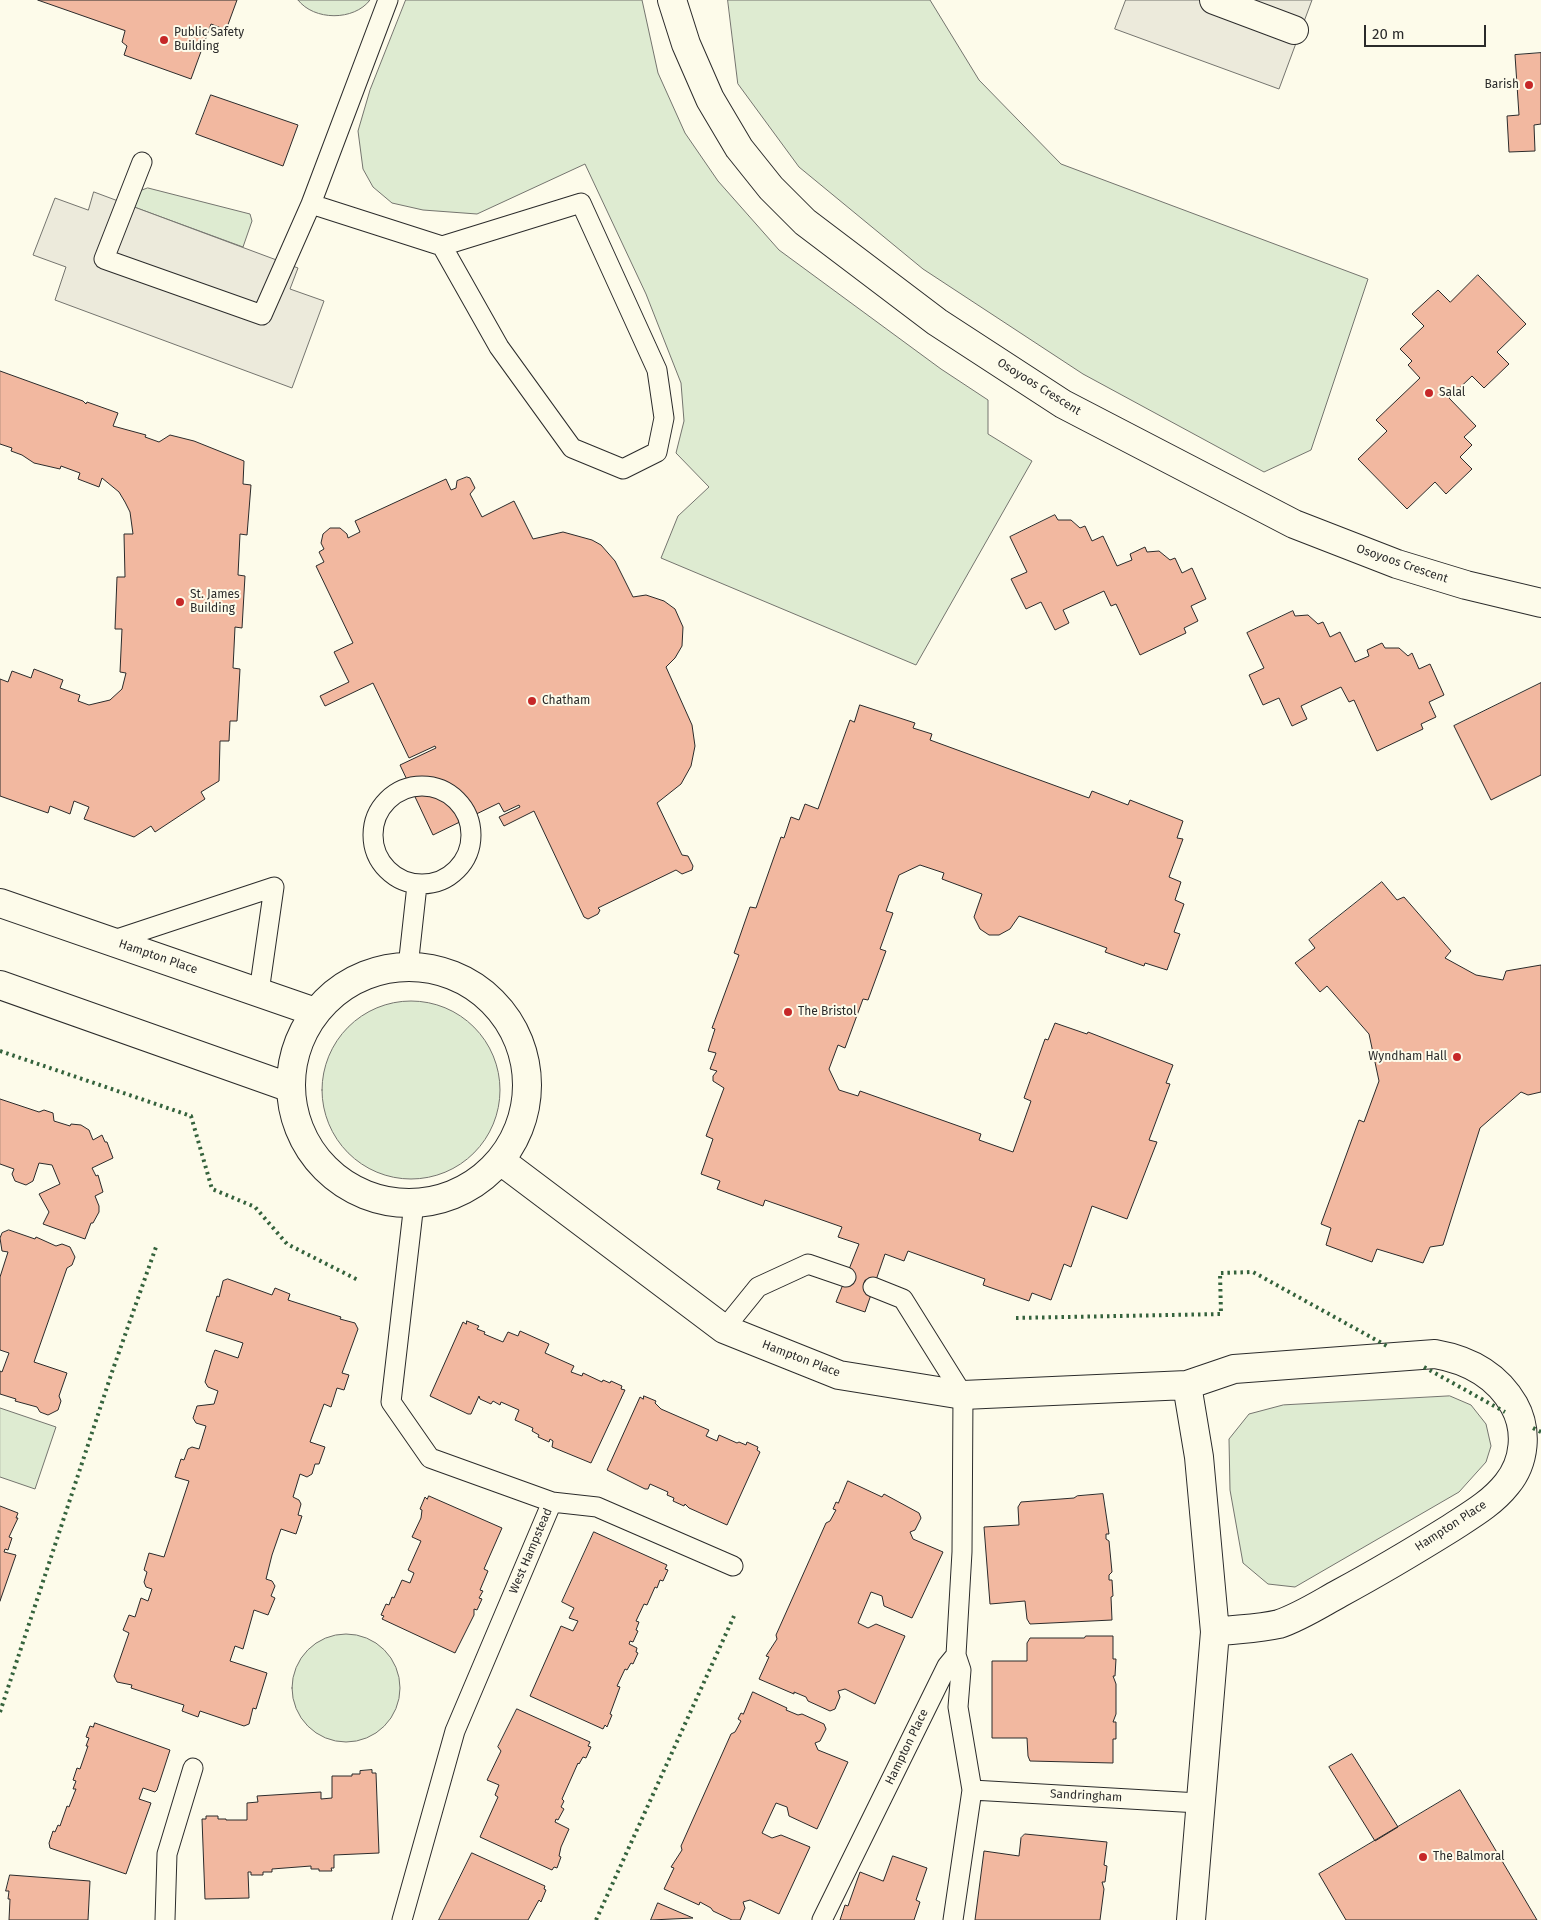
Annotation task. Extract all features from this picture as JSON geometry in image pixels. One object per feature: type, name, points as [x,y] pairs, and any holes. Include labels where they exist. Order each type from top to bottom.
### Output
[{"type":"street","name":"Osoyoos Crescent","points":[[672,0],[686,44],[710,99],[739,148],[771,188],[806,222],[937,322],[1063,404],[1294,524],[1397,564],[1466,585],[1541,603]]},
{"type":"street","points":[[1214,0],[1294,30]]},
{"type":"street","name":"Hampton Place","points":[[0,903],[315,1012]]},
{"type":"street","points":[[408,967],[436,970],[463,980],[486,996],[510,1023],[524,1057],[528,1094],[519,1130],[500,1161],[476,1183],[446,1198],[414,1204],[377,1199],[343,1183],[316,1157],[298,1124],[291,1088],[297,1048],[315,1012],[341,988],[373,972],[408,967]]},
{"type":"street","points":[[0,985],[291,1088]]},
{"type":"street","name":"Hampton Place","points":[[500,1161],[724,1329],[839,1374],[964,1394],[1187,1385],[1234,1369],[1435,1354],[1452,1357],[1479,1368],[1508,1394],[1522,1429],[1522,1448],[1519,1463],[1509,1482],[1486,1505],[1374,1575],[1296,1617],[1278,1624],[1215,1632]]},
{"type":"street","points":[[1187,1385],[1199,1457],[1215,1632],[1199,1803],[1191,1920]]},
{"type":"lane","points":[[142,162],[104,259],[262,315],[311,204],[388,0]]},
{"type":"lane","points":[[311,204],[442,246],[581,203],[657,370],[664,418],[657,452],[623,469],[572,448],[499,347],[442,246]]},
{"type":"lane","points":[[423,785],[441,789],[459,802],[471,826],[470,850],[458,869],[444,880],[417,885],[393,876],[378,858],[372,837],[378,812],[393,794],[408,787],[423,785]]},
{"type":"lane","points":[[408,967],[417,885]]},
{"type":"lane","points":[[111,941],[274,887],[259,992]]},
{"type":"lane","name":"West Hampstead","points":[[402,1920],[455,1731],[552,1502],[430,1458],[391,1402],[414,1204]]},
{"type":"lane","points":[[724,1329],[758,1288],[808,1264],[846,1277]]},
{"type":"lane","points":[[873,1287],[903,1299],[964,1394],[962,1552],[956,1655],[961,1670],[958,1706],[972,1790],[953,1920]]},
{"type":"lane","points":[[552,1502],[597,1507],[733,1566]]},
{"type":"lane","name":"Hampton Place","points":[[822,1920],[947,1666],[956,1655]]},
{"type":"lane","points":[[165,1920],[167,1854],[193,1768]]},
{"type":"lane","name":"Sandringham","points":[[972,1790],[1199,1803]]},
{"type":"green space","points":[[298,0],[370,0],[354,12],[334,16],[314,12]]},
{"type":"green space","points":[[406,0],[642,0],[658,73],[685,133],[718,181],[779,250],[941,369],[988,400],[988,434],[1032,461],[916,665],[661,558],[678,516],[709,487],[676,453],[684,421],[681,383],[646,294],[585,164],[477,214],[423,210],[392,203],[373,187],[363,169],[358,131],[370,90]]},
{"type":"green space","points":[[728,0],[930,0],[979,80],[1061,164],[1368,279],[1311,450],[1264,472],[1083,374],[923,269],[799,167],[738,84]]},
{"type":"green space","points":[[148,188],[250,214],[252,221],[243,247],[134,207],[140,191]]},
{"type":"green space","points":[[411,1001],[445,1008],[460,1016],[474,1027],[485,1041],[493,1056],[500,1090],[493,1124],[485,1139],[474,1153],[460,1164],[445,1172],[411,1179],[377,1172],[362,1164],[348,1153],[337,1139],[329,1124],[322,1090],[329,1056],[337,1041],[348,1027],[362,1016],[377,1008]]},
{"type":"green space","points":[[1450,1396],[1471,1405],[1486,1424],[1491,1446],[1486,1462],[1459,1492],[1295,1587],[1268,1584],[1243,1563],[1230,1490],[1229,1439],[1249,1414],[1283,1405]]},
{"type":"green space","points":[[0,1408],[56,1427],[35,1489],[0,1477]]},
{"type":"green space","points":[[346,1634],[367,1639],[376,1643],[384,1650],[391,1658],[395,1667],[400,1688],[395,1709],[391,1718],[384,1726],[376,1733],[367,1737],[346,1742],[325,1737],[316,1733],[308,1726],[301,1718],[297,1709],[292,1688],[297,1667],[301,1658],[308,1650],[316,1643],[325,1639]]},
{"type":"shaded area","points":[[1126,0],[1312,0],[1279,89],[1115,29]]},
{"type":"shaded area","points":[[94,192],[298,268],[290,289],[324,301],[292,388],[55,300],[66,267],[33,255],[55,198],[88,210]]},
{"type":"building","name":"Public Safety Building","points":[[38,0],[237,0],[226,30],[211,24],[191,79],[124,55],[127,46],[122,42],[125,31]]},
{"type":"building","name":"Barish","points":[[1541,53],[1541,124],[1534,125],[1535,151],[1509,152],[1507,116],[1519,115],[1515,55]]},
{"type":"building","points":[[211,95],[298,125],[283,166],[196,134]]},
{"type":"building","name":"Salal","points":[[1478,275],[1526,324],[1497,352],[1509,364],[1484,388],[1472,376],[1449,398],[1476,426],[1464,437],[1472,445],[1460,457],[1472,469],[1446,494],[1435,482],[1407,509],[1358,459],[1387,431],[1376,420],[1420,378],[1408,365],[1412,361],[1400,349],[1424,326],[1412,314],[1438,290],[1450,302]]},
{"type":"building","name":"St. James Building","points":[[0,371],[83,401],[86,404],[87,402],[118,413],[113,426],[146,435],[145,437],[159,442],[170,435],[194,441],[244,461],[243,484],[251,485],[247,535],[240,534],[238,575],[245,576],[242,628],[235,627],[233,668],[240,669],[237,721],[230,721],[229,741],[220,741],[219,781],[201,792],[205,799],[155,832],[151,826],[134,837],[84,819],[89,807],[74,801],[70,814],[50,806],[48,813],[0,796],[0,679],[8,682],[12,671],[31,678],[34,669],[63,680],[60,688],[80,695],[78,701],[89,705],[110,700],[122,689],[126,673],[120,672],[122,629],[115,629],[117,577],[125,577],[124,534],[133,534],[130,512],[125,502],[119,492],[102,478],[99,487],[78,479],[80,473],[61,466],[60,469],[34,463],[22,455],[11,451],[12,448],[0,444]]},
{"type":"building","name":"Chatham","points":[[467,477],[470,478],[475,488],[470,494],[482,517],[514,501],[533,539],[563,532],[592,540],[601,545],[615,561],[633,597],[646,595],[664,601],[675,609],[683,627],[682,646],[675,658],[666,667],[692,725],[695,746],[691,766],[681,784],[657,803],[682,855],[688,856],[693,866],[692,870],[682,874],[676,870],[598,908],[600,910],[598,914],[588,919],[584,917],[534,811],[504,826],[499,817],[520,807],[519,805],[504,812],[499,803],[433,835],[400,765],[436,748],[435,746],[409,758],[373,683],[325,706],[320,696],[349,682],[334,652],[353,643],[316,566],[324,562],[319,552],[324,549],[321,543],[323,534],[330,528],[340,528],[347,534],[348,538],[360,532],[355,521],[446,479],[451,490],[456,488],[457,481]]},
{"type":"building","points":[[1055,515],[1058,520],[1071,520],[1080,528],[1085,526],[1092,541],[1103,536],[1117,566],[1132,560],[1130,554],[1145,547],[1147,552],[1159,551],[1170,560],[1175,558],[1182,573],[1192,568],[1206,599],[1191,606],[1198,621],[1184,628],[1186,633],[1140,655],[1116,604],[1111,606],[1104,591],[1063,610],[1069,623],[1055,630],[1041,602],[1026,609],[1011,579],[1027,572],[1010,537]]},
{"type":"building","points":[[1293,611],[1295,616],[1308,615],[1318,624],[1323,622],[1330,637],[1340,632],[1355,662],[1369,656],[1367,650],[1382,643],[1385,648],[1399,648],[1408,656],[1412,653],[1419,669],[1430,664],[1444,695],[1429,702],[1436,717],[1421,724],[1423,729],[1377,751],[1354,700],[1349,702],[1341,687],[1301,706],[1307,719],[1292,726],[1279,698],[1263,705],[1249,675],[1264,668],[1247,633]]},
{"type":"building","points":[[1541,683],[1541,775],[1491,800],[1454,726]]},
{"type":"building","name":"The Bristol","points":[[860,705],[915,723],[913,728],[932,734],[930,740],[1089,798],[1092,791],[1128,805],[1130,800],[1183,821],[1177,838],[1183,839],[1169,877],[1181,882],[1175,900],[1184,904],[1174,932],[1180,934],[1167,970],[1145,963],[1144,966],[1105,952],[1107,948],[1019,916],[1010,929],[999,935],[989,935],[980,929],[974,917],[982,894],[942,879],[944,873],[920,865],[899,875],[886,911],[893,913],[880,949],[886,951],[868,1000],[863,999],[845,1048],[838,1045],[829,1069],[839,1090],[858,1096],[860,1091],[981,1134],[979,1140],[1013,1152],[1031,1101],[1024,1098],[1045,1039],[1048,1040],[1055,1023],[1087,1034],[1088,1032],[1173,1065],[1166,1083],[1170,1084],[1149,1140],[1157,1142],[1127,1219],[1092,1206],[1071,1267],[1064,1264],[1051,1300],[1032,1293],[1029,1301],[983,1285],[985,1279],[908,1251],[904,1261],[885,1254],[865,1312],[836,1302],[859,1244],[838,1237],[842,1227],[765,1200],[763,1206],[717,1189],[720,1181],[701,1174],[713,1139],[706,1136],[724,1088],[713,1081],[713,1076],[717,1071],[710,1069],[716,1053],[708,1051],[715,1029],[712,1028],[739,955],[734,953],[750,907],[756,908],[781,837],[784,838],[791,817],[799,820],[805,804],[818,809],[850,720],[854,722]]},
{"type":"building","name":"Wyndham Hall","points":[[1382,882],[1397,900],[1404,897],[1451,951],[1445,958],[1476,975],[1503,980],[1506,971],[1541,965],[1541,1092],[1528,1095],[1521,1092],[1480,1128],[1443,1245],[1430,1247],[1423,1263],[1377,1249],[1372,1262],[1326,1245],[1331,1228],[1321,1224],[1359,1120],[1364,1122],[1379,1081],[1369,1034],[1327,986],[1320,992],[1295,963],[1315,948],[1309,940]]},
{"type":"building","points":[[0,1099],[39,1112],[44,1110],[53,1113],[54,1121],[70,1126],[71,1124],[81,1125],[89,1130],[93,1140],[102,1135],[105,1142],[107,1142],[113,1158],[92,1168],[96,1176],[98,1175],[103,1192],[95,1196],[99,1212],[93,1223],[91,1223],[85,1239],[43,1224],[49,1212],[39,1194],[60,1184],[52,1165],[39,1163],[33,1181],[26,1185],[15,1181],[12,1174],[14,1169],[0,1164]]},
{"type":"building","points":[[9,1230],[35,1239],[36,1237],[56,1246],[62,1244],[70,1247],[75,1257],[72,1265],[67,1268],[34,1362],[67,1373],[59,1396],[61,1401],[58,1410],[48,1415],[40,1412],[37,1407],[15,1401],[16,1399],[0,1394],[0,1371],[2,1372],[9,1353],[0,1350],[0,1277],[8,1252],[2,1251],[0,1238],[2,1233]]},
{"type":"building","points":[[228,1279],[272,1295],[275,1288],[290,1294],[288,1300],[341,1317],[340,1319],[355,1323],[358,1329],[342,1373],[349,1375],[344,1390],[337,1388],[331,1407],[324,1404],[310,1442],[325,1447],[319,1464],[315,1464],[312,1474],[307,1477],[300,1474],[293,1497],[299,1500],[301,1504],[298,1515],[302,1516],[296,1534],[281,1529],[272,1555],[266,1579],[272,1581],[275,1586],[271,1596],[275,1598],[268,1615],[254,1610],[243,1649],[235,1646],[230,1661],[267,1673],[256,1709],[253,1708],[249,1724],[244,1726],[200,1711],[198,1717],[182,1711],[184,1705],[131,1688],[132,1685],[117,1682],[114,1676],[129,1633],[123,1630],[129,1615],[135,1617],[141,1598],[148,1601],[152,1589],[146,1587],[144,1582],[147,1572],[144,1570],[149,1553],[164,1557],[189,1481],[175,1477],[181,1459],[184,1460],[188,1449],[192,1447],[199,1449],[206,1426],[196,1423],[193,1418],[197,1406],[214,1404],[218,1391],[208,1387],[205,1382],[213,1355],[215,1350],[238,1358],[243,1343],[206,1331],[223,1281]]},
{"type":"building","points":[[467,1321],[479,1326],[477,1329],[485,1332],[484,1334],[503,1342],[508,1332],[518,1336],[520,1331],[549,1344],[545,1353],[574,1366],[571,1372],[582,1376],[583,1373],[602,1382],[603,1380],[610,1383],[611,1381],[622,1386],[621,1389],[625,1390],[591,1463],[552,1447],[553,1441],[550,1439],[549,1442],[538,1437],[539,1435],[532,1431],[533,1428],[515,1420],[519,1410],[501,1402],[500,1405],[493,1401],[491,1404],[480,1399],[479,1396],[471,1414],[468,1414],[430,1396],[463,1322],[466,1324]]},
{"type":"building","points":[[644,1396],[656,1401],[655,1403],[661,1409],[709,1430],[706,1436],[717,1441],[719,1435],[737,1443],[746,1445],[747,1442],[758,1447],[757,1450],[760,1452],[727,1525],[689,1508],[685,1504],[684,1506],[673,1501],[674,1498],[667,1495],[668,1492],[650,1484],[648,1489],[645,1489],[607,1470],[640,1397],[643,1399]]},
{"type":"building","points":[[848,1481],[882,1497],[884,1494],[919,1513],[921,1518],[915,1530],[910,1532],[913,1539],[943,1552],[912,1618],[884,1606],[882,1596],[871,1592],[858,1623],[868,1628],[876,1624],[905,1636],[875,1704],[845,1689],[838,1691],[840,1697],[835,1709],[830,1711],[808,1701],[806,1697],[759,1679],[769,1657],[766,1656],[777,1639],[776,1635],[826,1523],[830,1521],[836,1510],[833,1509],[836,1502],[838,1503]]},
{"type":"building","points":[[1103,1494],[1109,1534],[1106,1534],[1106,1539],[1109,1541],[1112,1572],[1109,1575],[1109,1580],[1112,1580],[1112,1620],[1030,1624],[1027,1619],[1025,1601],[990,1604],[984,1527],[1019,1525],[1018,1507],[1021,1502]]},
{"type":"building","points":[[429,1496],[502,1528],[484,1569],[488,1571],[480,1590],[483,1591],[479,1598],[482,1599],[477,1610],[474,1609],[474,1615],[455,1653],[382,1619],[384,1616],[381,1615],[386,1604],[389,1605],[392,1597],[394,1598],[402,1580],[410,1583],[414,1573],[408,1570],[421,1541],[412,1537],[421,1518],[422,1510],[420,1509],[425,1497],[427,1499]]},
{"type":"building","points":[[0,1506],[18,1513],[16,1518],[18,1518],[9,1537],[12,1538],[8,1550],[5,1549],[4,1552],[16,1555],[0,1601]]},
{"type":"building","points":[[594,1532],[667,1565],[665,1569],[668,1570],[663,1581],[660,1580],[657,1588],[655,1587],[647,1605],[644,1604],[636,1621],[639,1622],[636,1630],[638,1631],[633,1642],[630,1641],[629,1644],[637,1648],[636,1652],[638,1653],[633,1664],[631,1663],[627,1670],[625,1669],[617,1686],[620,1687],[610,1714],[612,1715],[607,1727],[605,1725],[603,1729],[530,1696],[561,1626],[573,1631],[578,1621],[569,1618],[574,1608],[562,1602]]},
{"type":"building","points":[[1086,1636],[1113,1636],[1113,1659],[1116,1659],[1115,1676],[1113,1676],[1116,1684],[1116,1714],[1113,1722],[1116,1722],[1116,1739],[1113,1739],[1113,1763],[1030,1761],[1027,1738],[992,1738],[992,1661],[1027,1661],[1027,1643],[1030,1638],[1084,1638]]},
{"type":"building","points":[[753,1692],[787,1708],[786,1710],[798,1715],[802,1714],[824,1724],[826,1729],[820,1741],[815,1743],[818,1750],[848,1762],[817,1829],[789,1816],[787,1807],[776,1803],[762,1833],[772,1838],[781,1835],[810,1847],[779,1914],[750,1900],[743,1902],[745,1908],[740,1920],[732,1920],[700,1902],[699,1905],[664,1889],[674,1868],[671,1867],[682,1850],[681,1846],[731,1734],[735,1732],[741,1721],[738,1719],[741,1713],[743,1714]]},
{"type":"building","points":[[517,1709],[590,1742],[588,1746],[591,1747],[586,1758],[583,1757],[578,1763],[562,1799],[564,1801],[561,1807],[564,1809],[555,1822],[569,1829],[561,1847],[559,1856],[561,1857],[557,1868],[554,1867],[552,1870],[480,1837],[498,1797],[495,1795],[499,1785],[487,1780],[501,1751],[498,1747]]},
{"type":"building","points":[[95,1723],[170,1750],[157,1790],[155,1792],[143,1788],[139,1799],[151,1803],[126,1874],[50,1848],[49,1843],[53,1831],[55,1832],[58,1825],[60,1826],[67,1806],[69,1807],[76,1789],[73,1789],[76,1781],[73,1780],[77,1768],[80,1769],[88,1746],[86,1746],[89,1738],[86,1737],[90,1726],[93,1727]]},
{"type":"building","points":[[1352,1754],[1398,1827],[1375,1841],[1329,1767]]},
{"type":"building","points":[[372,1770],[372,1773],[376,1773],[379,1853],[334,1855],[334,1868],[331,1868],[332,1871],[319,1871],[319,1869],[311,1869],[311,1866],[272,1869],[272,1872],[263,1872],[263,1875],[251,1875],[251,1872],[248,1872],[249,1898],[205,1899],[202,1819],[206,1819],[206,1816],[218,1816],[218,1819],[247,1820],[247,1803],[258,1802],[257,1796],[321,1792],[321,1799],[332,1798],[332,1776],[352,1776],[352,1774],[360,1774],[360,1771]]},
{"type":"building","name":"The Balmoral","points":[[1460,1790],[1537,1920],[1346,1920],[1319,1874]]},
{"type":"building","points":[[1025,1834],[1107,1842],[1104,1865],[1107,1866],[1105,1882],[1102,1882],[1104,1889],[1100,1920],[975,1920],[984,1851],[1019,1856],[1021,1838]]},
{"type":"building","points":[[472,1853],[545,1886],[544,1889],[546,1890],[541,1902],[539,1900],[528,1920],[439,1920]]},
{"type":"building","points":[[893,1856],[927,1868],[916,1900],[920,1902],[914,1920],[840,1920],[845,1905],[848,1906],[860,1872],[883,1881]]},
{"type":"building","points":[[10,1875],[90,1881],[88,1920],[9,1920],[10,1899],[8,1899],[9,1891],[6,1891]]},
{"type":"building","points":[[658,1903],[693,1918],[651,1920]]},
{"type":"hedge","points":[[0,1051],[191,1116],[212,1189],[255,1207],[287,1244],[358,1280]]},
{"type":"hedge","points":[[0,1712],[112,1372],[156,1247]]},
{"type":"hedge","points":[[1016,1318],[1221,1314],[1220,1273],[1253,1272],[1387,1346]]},
{"type":"hedge","points":[[1424,1367],[1505,1412]]},
{"type":"hedge","points":[[1533,1428],[1541,1432]]},
{"type":"hedge","points":[[596,1920],[734,1616]]},
{"type":"place","name":"Public Safety Building","points":[[164,40]]},
{"type":"place","name":"Barish","points":[[1529,85]]},
{"type":"place","name":"Salal","points":[[1429,393]]},
{"type":"place","name":"St. James Building","points":[[180,602]]},
{"type":"place","name":"Chatham","points":[[532,701]]},
{"type":"place","name":"The Bristol","points":[[788,1012]]},
{"type":"place","name":"Wyndham Hall","points":[[1457,1057]]},
{"type":"place","name":"The Balmoral","points":[[1423,1857]]}]
